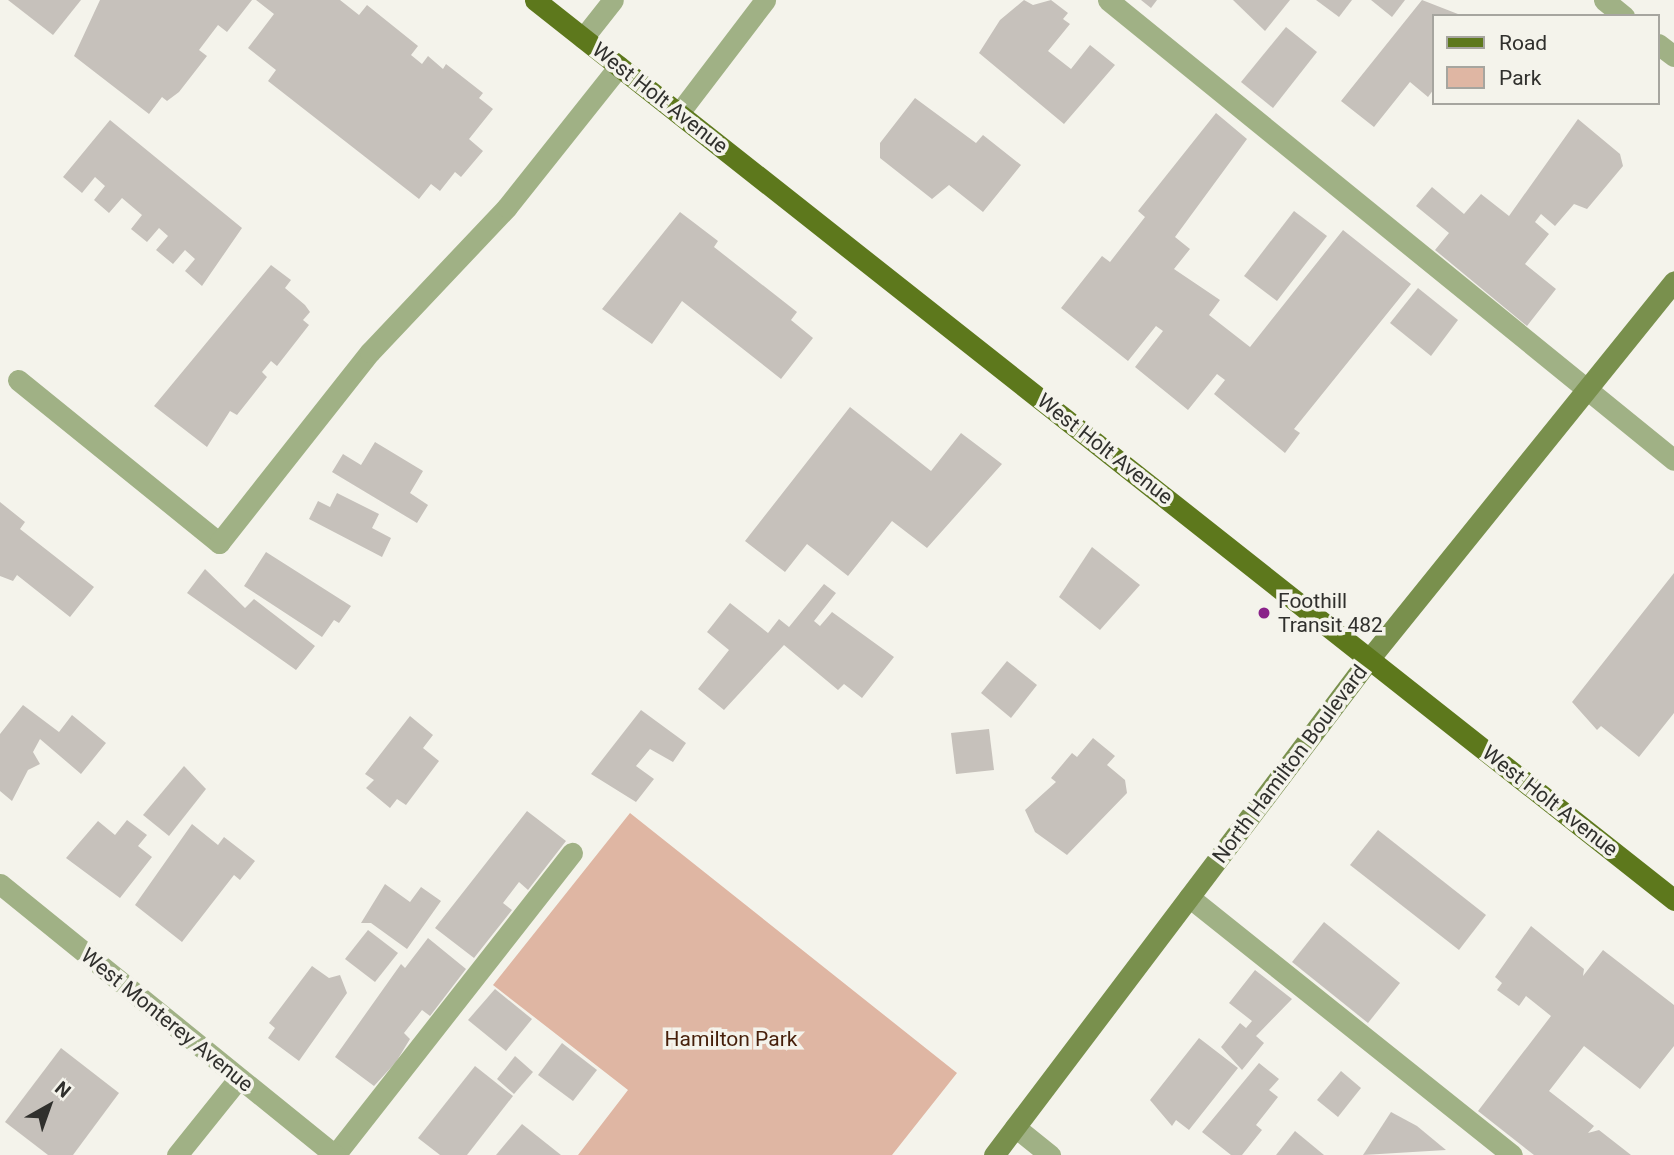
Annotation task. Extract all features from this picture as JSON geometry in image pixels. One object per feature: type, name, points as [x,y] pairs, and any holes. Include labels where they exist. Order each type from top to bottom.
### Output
[{"type":"main road","name":"West Holt Avenue","points":[[535,0],[1674,900]]},
{"type":"street","points":[[583,38],[613,0]]},
{"type":"street","points":[[679,113],[765,0]]},
{"type":"street","points":[[1108,0],[1674,460]]},
{"type":"street","points":[[1604,0],[1621,14]]},
{"type":"street","points":[[18,380],[219,543],[370,352],[507,206],[619,66]]},
{"type":"street","name":"North Hamilton Boulevard","points":[[994,1155],[1370,658],[1674,281]]},
{"type":"street","points":[[335,1155],[572,853]]},
{"type":"street","name":"West Monterey Avenue","points":[[0,884],[335,1155]]},
{"type":"street","points":[[1189,897],[1512,1155]]},
{"type":"street","points":[[177,1155],[239,1079]]},
{"type":"street","points":[[1015,1127],[1051,1155]]},
{"type":"green space","name":"Hamilton Park","points":[[630,813],[957,1073],[892,1155],[578,1155],[628,1090],[493,985]]},
{"type":"building","points":[[8,0],[81,0],[53,35]]},
{"type":"building","points":[[100,0],[252,0],[227,32],[218,25],[199,50],[207,56],[179,92],[167,101],[162,97],[149,114],[74,56]]},
{"type":"building","points":[[256,0],[340,0],[359,15],[367,5],[418,46],[411,55],[422,64],[428,56],[443,69],[446,64],[483,93],[479,98],[493,109],[469,139],[483,151],[461,177],[455,172],[440,191],[431,184],[419,199],[268,81],[276,70],[248,48],[274,14]]},
{"type":"building","points":[[1024,0],[1033,5],[1051,0],[1068,13],[1063,19],[1070,24],[1048,51],[1071,69],[1090,45],[1115,65],[1064,124],[979,53],[1000,20]]},
{"type":"building","points":[[1141,0],[1157,0],[1151,8]]},
{"type":"building","points":[[1233,0],[1290,0],[1265,31]]},
{"type":"building","points":[[1316,0],[1352,0],[1339,17]]},
{"type":"building","points":[[1371,0],[1405,0],[1392,17]]},
{"type":"building","points":[[1422,0],[1458,14],[1432,14],[1432,92],[1428,97],[1410,82],[1374,127],[1341,101]]},
{"type":"building","points":[[1286,27],[1317,52],[1273,108],[1241,82]]},
{"type":"building","points":[[915,98],[976,143],[983,135],[1021,165],[983,212],[949,185],[932,199],[880,158],[880,143]]},
{"type":"building","points":[[1216,113],[1247,139],[1175,237],[1190,249],[1174,269],[1220,300],[1209,315],[1250,347],[1343,230],[1411,284],[1294,429],[1300,433],[1285,453],[1214,394],[1225,380],[1217,374],[1188,410],[1135,367],[1163,331],[1156,326],[1128,361],[1061,308],[1102,256],[1110,262],[1145,217],[1138,211]]},
{"type":"building","points":[[1578,119],[1620,154],[1623,166],[1587,209],[1574,204],[1555,226],[1541,214],[1535,222],[1549,234],[1525,264],[1556,289],[1527,326],[1435,250],[1449,233],[1416,206],[1432,187],[1464,214],[1481,194],[1509,216]]},
{"type":"building","points":[[110,120],[242,228],[202,286],[185,271],[195,259],[185,250],[173,264],[156,250],[168,236],[159,228],[147,242],[131,229],[142,215],[122,198],[109,213],[94,200],[105,186],[95,177],[82,193],[63,177]]},
{"type":"building","points":[[1294,211],[1327,236],[1277,301],[1244,276]]},
{"type":"building","points":[[680,212],[718,241],[714,247],[797,312],[791,320],[813,338],[781,379],[682,301],[652,344],[602,309]]},
{"type":"building","points":[[271,265],[291,280],[285,288],[310,312],[303,320],[309,325],[277,366],[271,361],[262,372],[267,377],[237,415],[230,411],[207,447],[154,406]]},
{"type":"building","points":[[1418,288],[1458,320],[1431,356],[1390,323]]},
{"type":"building","points":[[850,407],[931,471],[961,433],[1002,464],[927,548],[892,521],[848,576],[807,544],[785,572],[745,541]]},
{"type":"building","points":[[375,442],[423,471],[410,493],[428,505],[417,523],[332,472],[343,454],[361,465]]},
{"type":"building","points":[[337,493],[379,514],[372,528],[391,538],[382,557],[309,519],[318,501],[330,507]]},
{"type":"building","points":[[0,502],[25,522],[20,529],[94,587],[70,617],[17,575],[13,581],[0,576]]},
{"type":"building","points":[[1092,547],[1140,585],[1100,630],[1059,597]]},
{"type":"building","points":[[266,552],[351,606],[339,623],[334,620],[322,637],[244,586]]},
{"type":"building","points":[[205,569],[245,608],[254,599],[315,646],[296,670],[187,593]]},
{"type":"building","points":[[1674,573],[1674,713],[1639,757],[1601,726],[1597,730],[1572,702]]},
{"type":"building","points":[[824,584],[836,593],[814,621],[820,626],[832,612],[894,657],[862,698],[844,684],[838,690],[784,645],[724,710],[698,689],[729,650],[707,632],[730,603],[768,633],[779,619],[789,627]]},
{"type":"building","points":[[1007,661],[1037,685],[1011,718],[981,693]]},
{"type":"building","points":[[23,705],[59,732],[72,715],[106,743],[81,774],[40,739],[33,752],[40,764],[28,770],[12,801],[0,791],[0,734]]},
{"type":"building","points":[[641,710],[686,743],[673,762],[650,749],[636,766],[654,779],[636,802],[591,774]]},
{"type":"building","points":[[410,716],[433,735],[423,748],[439,761],[406,805],[397,799],[390,808],[366,788],[374,780],[365,774]]},
{"type":"building","points":[[989,729],[994,770],[956,774],[951,733]]},
{"type":"building","points":[[1093,738],[1115,756],[1107,765],[1125,780],[1127,793],[1067,855],[1035,832],[1025,810],[1056,782],[1051,778],[1072,753],[1077,757]]},
{"type":"building","points":[[184,766],[206,789],[169,836],[143,815]]},
{"type":"building","points":[[527,811],[566,841],[528,890],[519,882],[503,903],[512,910],[474,958],[435,928]]},
{"type":"building","points":[[127,820],[147,835],[138,846],[152,857],[120,898],[66,858],[98,821],[115,835]]},
{"type":"building","points":[[192,824],[218,845],[224,837],[255,861],[240,880],[234,875],[182,942],[135,905]]},
{"type":"building","points":[[1378,830],[1486,915],[1459,950],[1350,865]]},
{"type":"building","points":[[385,884],[410,902],[421,887],[441,901],[407,949],[371,923],[361,923]]},
{"type":"building","points":[[1324,922],[1400,983],[1368,1023],[1292,962]]},
{"type":"building","points":[[1531,926],[1584,969],[1583,976],[1603,950],[1674,1005],[1674,1046],[1640,1089],[1584,1046],[1549,1091],[1594,1126],[1588,1133],[1599,1130],[1631,1155],[1534,1155],[1478,1111],[1551,1016],[1526,996],[1519,1006],[1497,990],[1502,983],[1495,977]]},
{"type":"building","points":[[368,930],[398,953],[375,982],[345,959]]},
{"type":"building","points":[[428,938],[466,969],[430,1016],[422,1010],[404,1033],[410,1039],[396,1062],[374,1086],[335,1057],[401,964],[405,968]]},
{"type":"building","points":[[312,966],[329,978],[340,975],[347,993],[299,1061],[268,1038],[275,1028],[269,1023]]},
{"type":"building","points":[[1255,970],[1292,999],[1256,1036],[1264,1043],[1242,1070],[1221,1047],[1240,1023],[1246,1028],[1252,1021],[1229,1003]]},
{"type":"building","points":[[495,989],[532,1019],[506,1051],[468,1020]]},
{"type":"building","points":[[1199,1038],[1238,1068],[1189,1130],[1176,1120],[1172,1126],[1150,1100]]},
{"type":"building","points":[[562,1043],[597,1070],[573,1101],[538,1075]]},
{"type":"building","points":[[61,1048],[119,1093],[73,1155],[48,1155],[5,1122]]},
{"type":"building","points":[[515,1056],[533,1072],[514,1094],[497,1079]]},
{"type":"building","points":[[1259,1063],[1279,1079],[1269,1090],[1278,1097],[1256,1125],[1262,1130],[1242,1155],[1231,1155],[1202,1132]]},
{"type":"building","points":[[475,1066],[513,1096],[467,1155],[440,1155],[418,1138]]},
{"type":"building","points":[[1341,1071],[1361,1088],[1338,1117],[1317,1100]]},
{"type":"building","points":[[1391,1112],[1417,1126],[1446,1150],[1363,1155]]},
{"type":"building","points":[[522,1124],[561,1155],[496,1155]]},
{"type":"building","points":[[1295,1131],[1324,1155],[1276,1155]]},
{"type":"place","name":"Foothill Transit 482","points":[[1264,613]]}]
